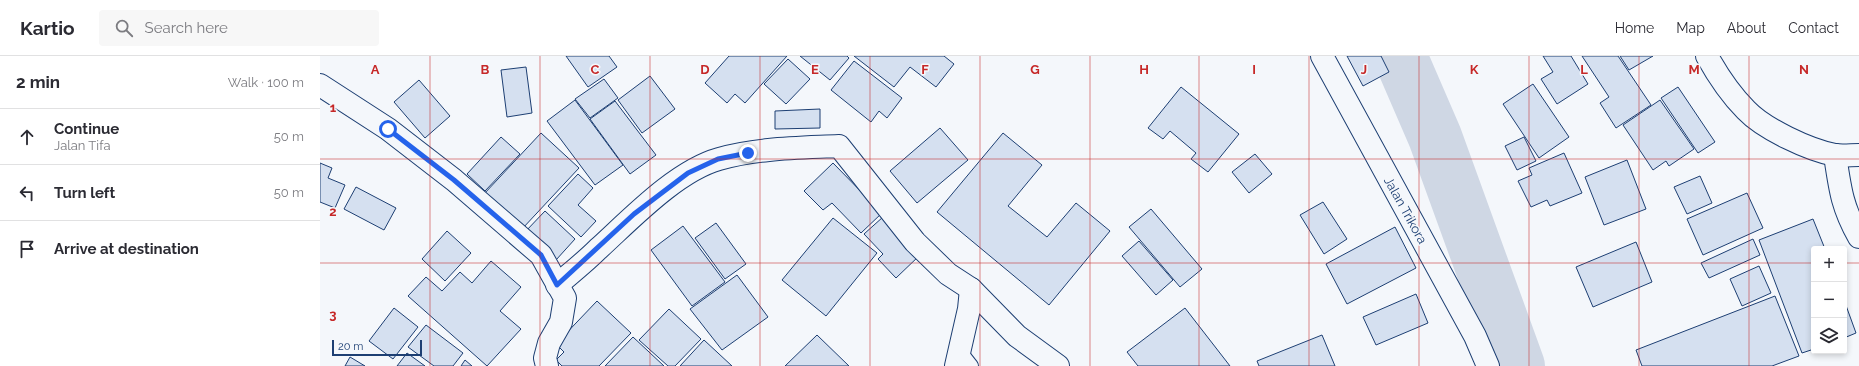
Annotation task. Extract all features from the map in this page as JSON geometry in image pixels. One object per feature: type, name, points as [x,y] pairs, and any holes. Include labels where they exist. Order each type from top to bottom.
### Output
[{"type":"main road","name":"Jalan Trikora","points":[[1322,56],[1475,336],[1488,366]]},
{"type":"main road","points":[[1707,56],[1722,83],[1746,111],[1771,130],[1809,147],[1835,155],[1859,155]]},
{"type":"main road","points":[[320,85],[388,129],[454,180],[541,255],[565,298],[561,322],[549,342],[542,364]]},
{"type":"main road","points":[[557,285],[634,214],[688,173],[718,159],[748,153],[839,146],[915,242],[948,274],[971,289],[1017,336],[1058,366]]},
{"type":"main road","points":[[1835,155],[1840,196],[1848,218],[1859,238]]},
{"type":"main road","points":[[962,362],[971,289]]},
{"type":"building","points":[[566,56],[609,56],[617,67],[588,87]]},
{"type":"building","points":[[729,56],[787,56],[745,103],[735,94],[727,103],[705,83]]},
{"type":"building","points":[[800,56],[847,56],[849,58],[830,80]]},
{"type":"building","points":[[854,56],[944,56],[954,64],[936,87],[910,67],[894,87]]},
{"type":"building","points":[[1347,56],[1381,56],[1389,72],[1363,86]]},
{"type":"building","points":[[1543,56],[1571,56],[1588,84],[1557,104],[1541,79],[1553,72]]},
{"type":"building","points":[[1582,56],[1618,56],[1651,105],[1616,128],[1600,103],[1609,97]]},
{"type":"building","points":[[1620,56],[1653,56],[1629,70]]},
{"type":"building","points":[[788,59],[810,79],[786,104],[764,84]]},
{"type":"building","points":[[854,61],[902,98],[887,118],[879,111],[871,122],[831,90]]},
{"type":"building","points":[[526,67],[532,113],[507,117],[501,70]]},
{"type":"building","points":[[650,76],[675,109],[642,133],[618,100]]},
{"type":"building","points":[[604,79],[618,98],[590,118],[575,99]]},
{"type":"building","points":[[419,80],[450,116],[425,138],[394,102]]},
{"type":"building","points":[[1533,84],[1569,137],[1539,158],[1503,104]]},
{"type":"building","points":[[1181,87],[1239,134],[1208,172],[1191,159],[1196,153],[1170,131],[1163,139],[1148,128]]},
{"type":"building","points":[[1678,87],[1715,142],[1698,153],[1661,98]]},
{"type":"building","points":[[575,100],[623,165],[595,185],[547,121]]},
{"type":"building","points":[[1660,100],[1694,149],[1669,166],[1666,161],[1653,170],[1623,125]]},
{"type":"building","points":[[615,101],[656,155],[630,174],[590,119]]},
{"type":"building","points":[[820,109],[820,128],[775,129],[775,111]]},
{"type":"building","points":[[940,128],[968,160],[917,203],[890,171]]},
{"type":"building","points":[[541,133],[579,168],[522,229],[484,194]]},
{"type":"building","points":[[1003,133],[1042,165],[1008,206],[1047,237],[1076,203],[1110,231],[1049,305],[937,212]]},
{"type":"building","points":[[501,137],[520,154],[485,191],[467,174]]},
{"type":"building","points":[[1524,137],[1536,161],[1517,170],[1505,146]]},
{"type":"building","points":[[1564,153],[1582,193],[1550,206],[1547,200],[1531,207],[1518,181],[1532,175],[1529,168]]},
{"type":"building","points":[[1255,154],[1272,174],[1249,193],[1232,172]]},
{"type":"building","points":[[1627,160],[1646,209],[1604,225],[1585,177]]},
{"type":"building","points":[[320,163],[332,168],[328,178],[345,185],[335,208],[320,202]]},
{"type":"building","points":[[833,163],[882,213],[861,233],[832,203],[823,210],[804,191]]},
{"type":"building","points":[[578,174],[593,188],[578,205],[596,221],[581,237],[548,206]]},
{"type":"building","points":[[1700,176],[1712,203],[1687,214],[1674,187]]},
{"type":"building","points":[[356,187],[396,208],[384,230],[344,209]]},
{"type":"building","points":[[1747,193],[1763,228],[1703,255],[1687,219]]},
{"type":"building","points":[[1323,202],[1347,239],[1324,254],[1300,215]]},
{"type":"building","points":[[1151,209],[1202,269],[1180,287],[1129,227]]},
{"type":"building","points":[[545,211],[575,239],[556,260],[525,232]]},
{"type":"building","points":[[883,217],[920,255],[896,278],[878,259],[883,254],[864,234]]},
{"type":"building","points":[[833,218],[877,253],[826,316],[782,280]]},
{"type":"building","points":[[1813,219],[1824,246],[1811,246],[1811,350],[1802,353],[1759,240]]},
{"type":"building","points":[[716,223],[746,264],[725,279],[695,238]]},
{"type":"building","points":[[683,226],[725,282],[692,306],[651,250]]},
{"type":"building","points":[[1395,227],[1416,268],[1347,304],[1326,264]]},
{"type":"building","points":[[447,231],[471,253],[445,281],[422,259]]},
{"type":"building","points":[[1753,239],[1760,255],[1709,278],[1701,263]]},
{"type":"building","points":[[1139,241],[1173,280],[1156,295],[1122,256]]},
{"type":"building","points":[[1636,242],[1652,282],[1593,307],[1576,267]]},
{"type":"building","points":[[491,261],[521,287],[500,311],[521,329],[487,366],[408,296],[426,277],[442,291],[460,272],[472,283]]},
{"type":"building","points":[[1759,266],[1771,293],[1742,306],[1730,279]]},
{"type":"building","points":[[737,275],[768,317],[722,350],[690,309]]},
{"type":"building","points":[[1416,294],[1428,323],[1376,345],[1363,317]]},
{"type":"building","points":[[1775,296],[1799,356],[1772,366],[1642,366],[1636,350]]},
{"type":"building","points":[[597,301],[631,333],[599,366],[562,366],[556,360],[564,352],[556,344]]},
{"type":"building","points":[[394,308],[418,327],[393,359],[369,341]]},
{"type":"building","points":[[1185,308],[1230,366],[1138,366],[1127,352]]},
{"type":"building","points":[[1847,308],[1856,333],[1847,337]]},
{"type":"building","points":[[669,309],[701,339],[675,366],[668,366],[639,340]]},
{"type":"building","points":[[426,325],[463,353],[453,366],[434,366],[408,347]]},
{"type":"building","points":[[817,335],[849,366],[785,366]]},
{"type":"building","points":[[1322,335],[1335,366],[1259,366],[1257,361]]},
{"type":"building","points":[[633,337],[664,366],[605,366]]},
{"type":"building","points":[[704,340],[732,366],[680,366]]},
{"type":"building","points":[[407,353],[425,366],[397,366]]},
{"type":"building","points":[[350,357],[365,366],[345,366]]},
{"type":"building","points":[[465,360],[472,366],[461,366]]},
{"type":"waterway","points":[[1400,56],[1435,137],[1518,366]]},
{"type":"route","points":[[388,129],[454,180],[541,255],[557,285],[598,249],[634,214],[688,173],[718,159],[748,153]]}]
